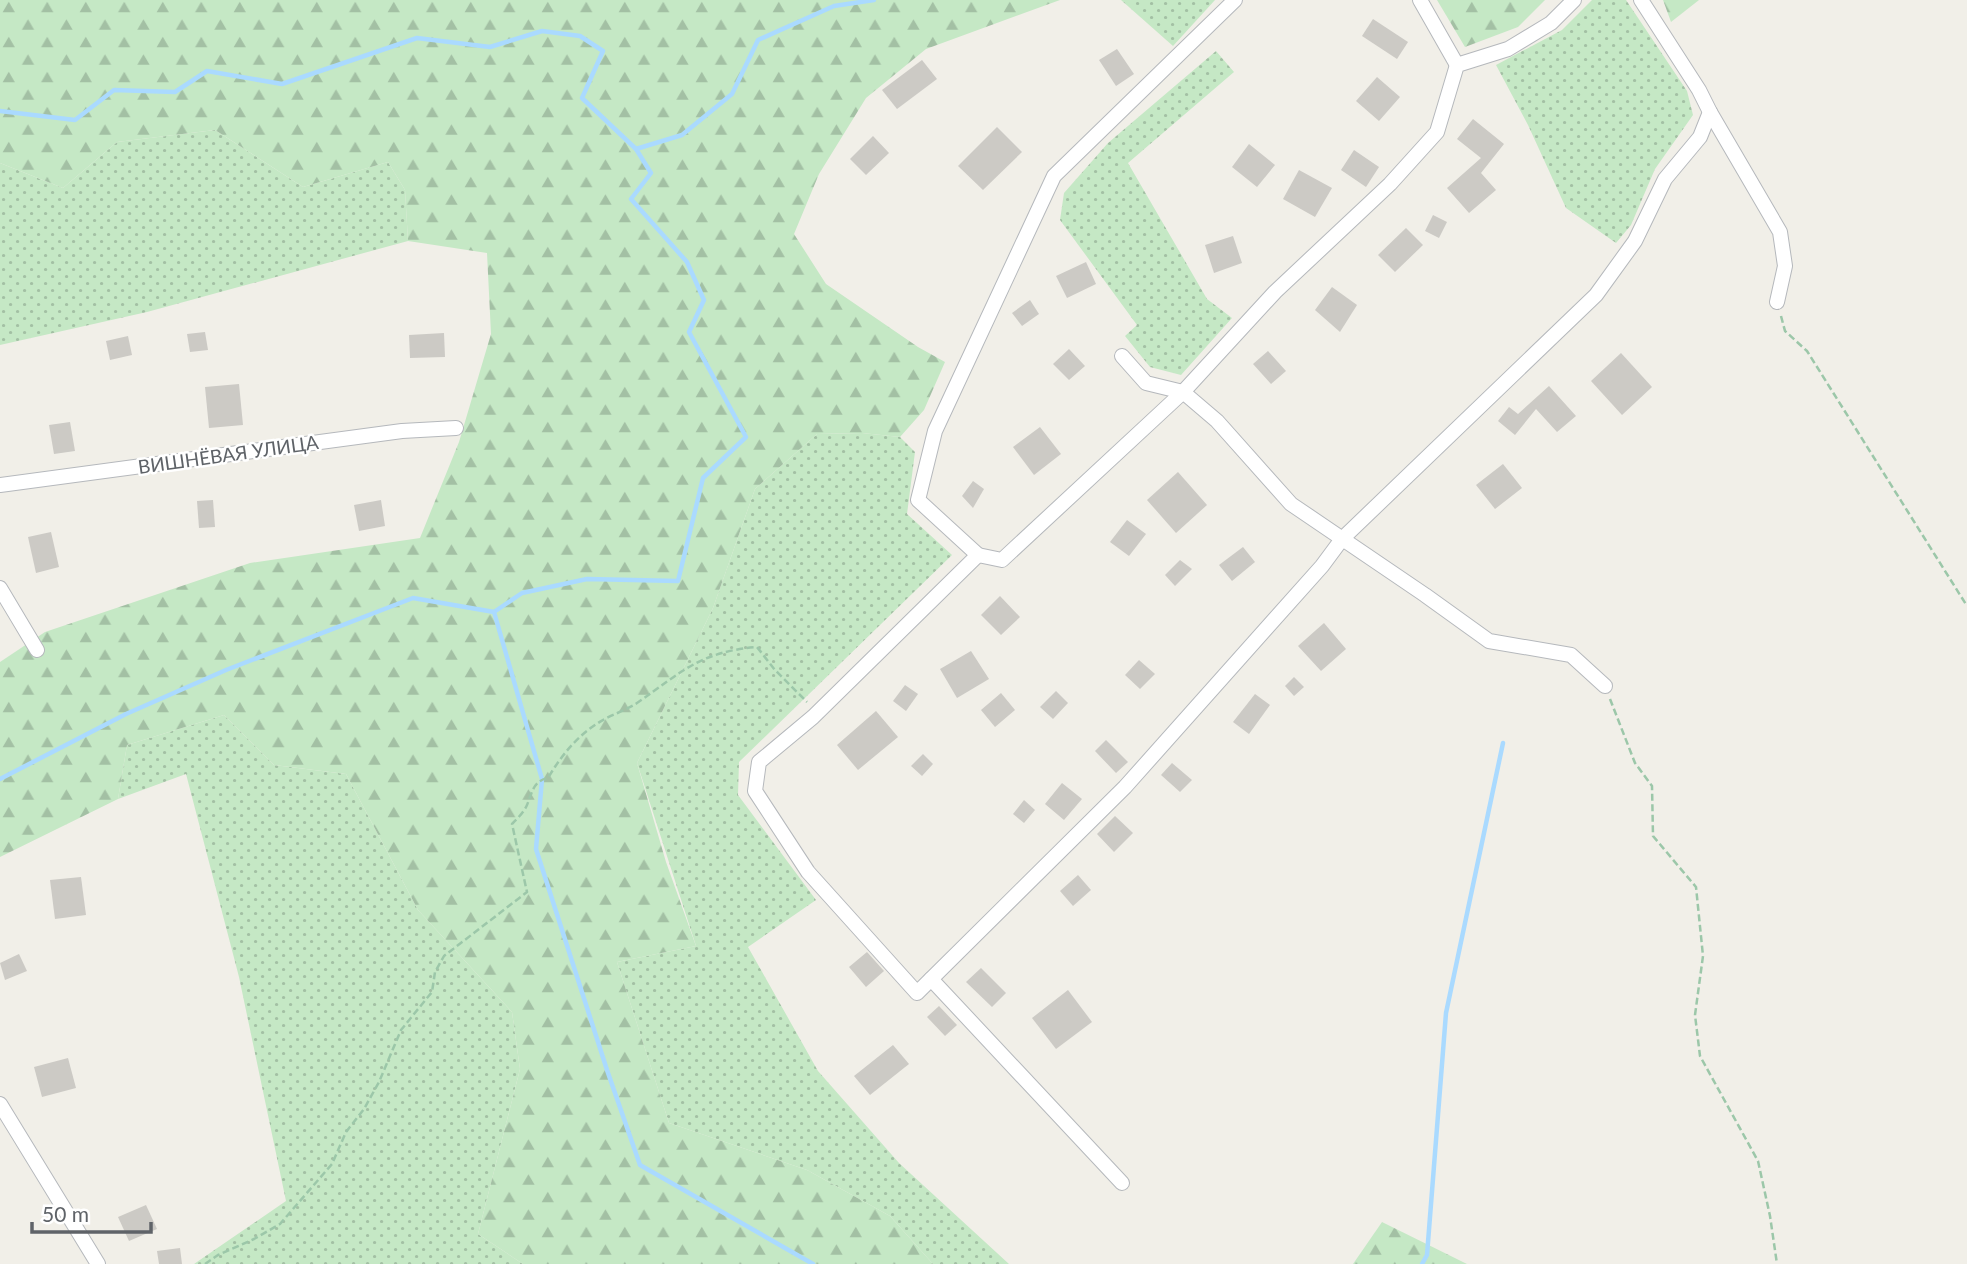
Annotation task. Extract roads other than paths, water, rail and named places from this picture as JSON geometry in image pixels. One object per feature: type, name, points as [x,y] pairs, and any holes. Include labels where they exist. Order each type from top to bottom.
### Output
[{"type":"street","points":[[1235,0],[1054,176],[935,431],[918,500],[978,555],[1002,560],[1183,392],[1275,292],[1390,184],[1437,132],[1457,65],[1420,0]]},
{"type":"street","points":[[1457,65],[1507,49],[1551,23],[1574,0]]},
{"type":"street","points":[[1641,0],[1699,90],[1780,232],[1785,265],[1777,302]]},
{"type":"street","points":[[978,555],[813,717],[759,762],[754,792],[808,872],[917,993],[1125,787],[1322,566],[1342,539],[1596,295],[1635,241],[1665,179],[1700,137],[1710,112]]},
{"type":"street","points":[[1122,356],[1146,383],[1183,392],[1217,421],[1291,504],[1425,594],[1489,641],[1571,654],[1605,686]]},
{"type":"street","name":"ВИШНЁВАЯ УЛИЦА","points":[[0,485],[402,431],[456,428]]},
{"type":"street","points":[[0,589],[37,650]]},
{"type":"street","points":[[931,979],[1122,1183]]},
{"type":"street","points":[[0,1104],[97,1264]]},
{"type":"waterway","points":[[636,149],[682,135],[732,94],[758,40],[834,6],[874,0]]},
{"type":"waterway","points":[[0,111],[75,120],[114,90],[175,92],[207,71],[282,84],[417,38],[490,47],[542,31],[580,36],[603,51],[582,98],[636,149],[651,173],[631,199],[687,262],[704,300],[689,332],[746,437],[703,478],[678,581],[587,579],[522,593],[494,612],[542,779],[536,849],[640,1165],[813,1264]]},
{"type":"waterway","points":[[0,779],[126,714],[226,670],[413,598],[494,612]]},
{"type":"waterway","points":[[1422,1264],[1427,1255],[1446,1013],[1503,743]]}]
